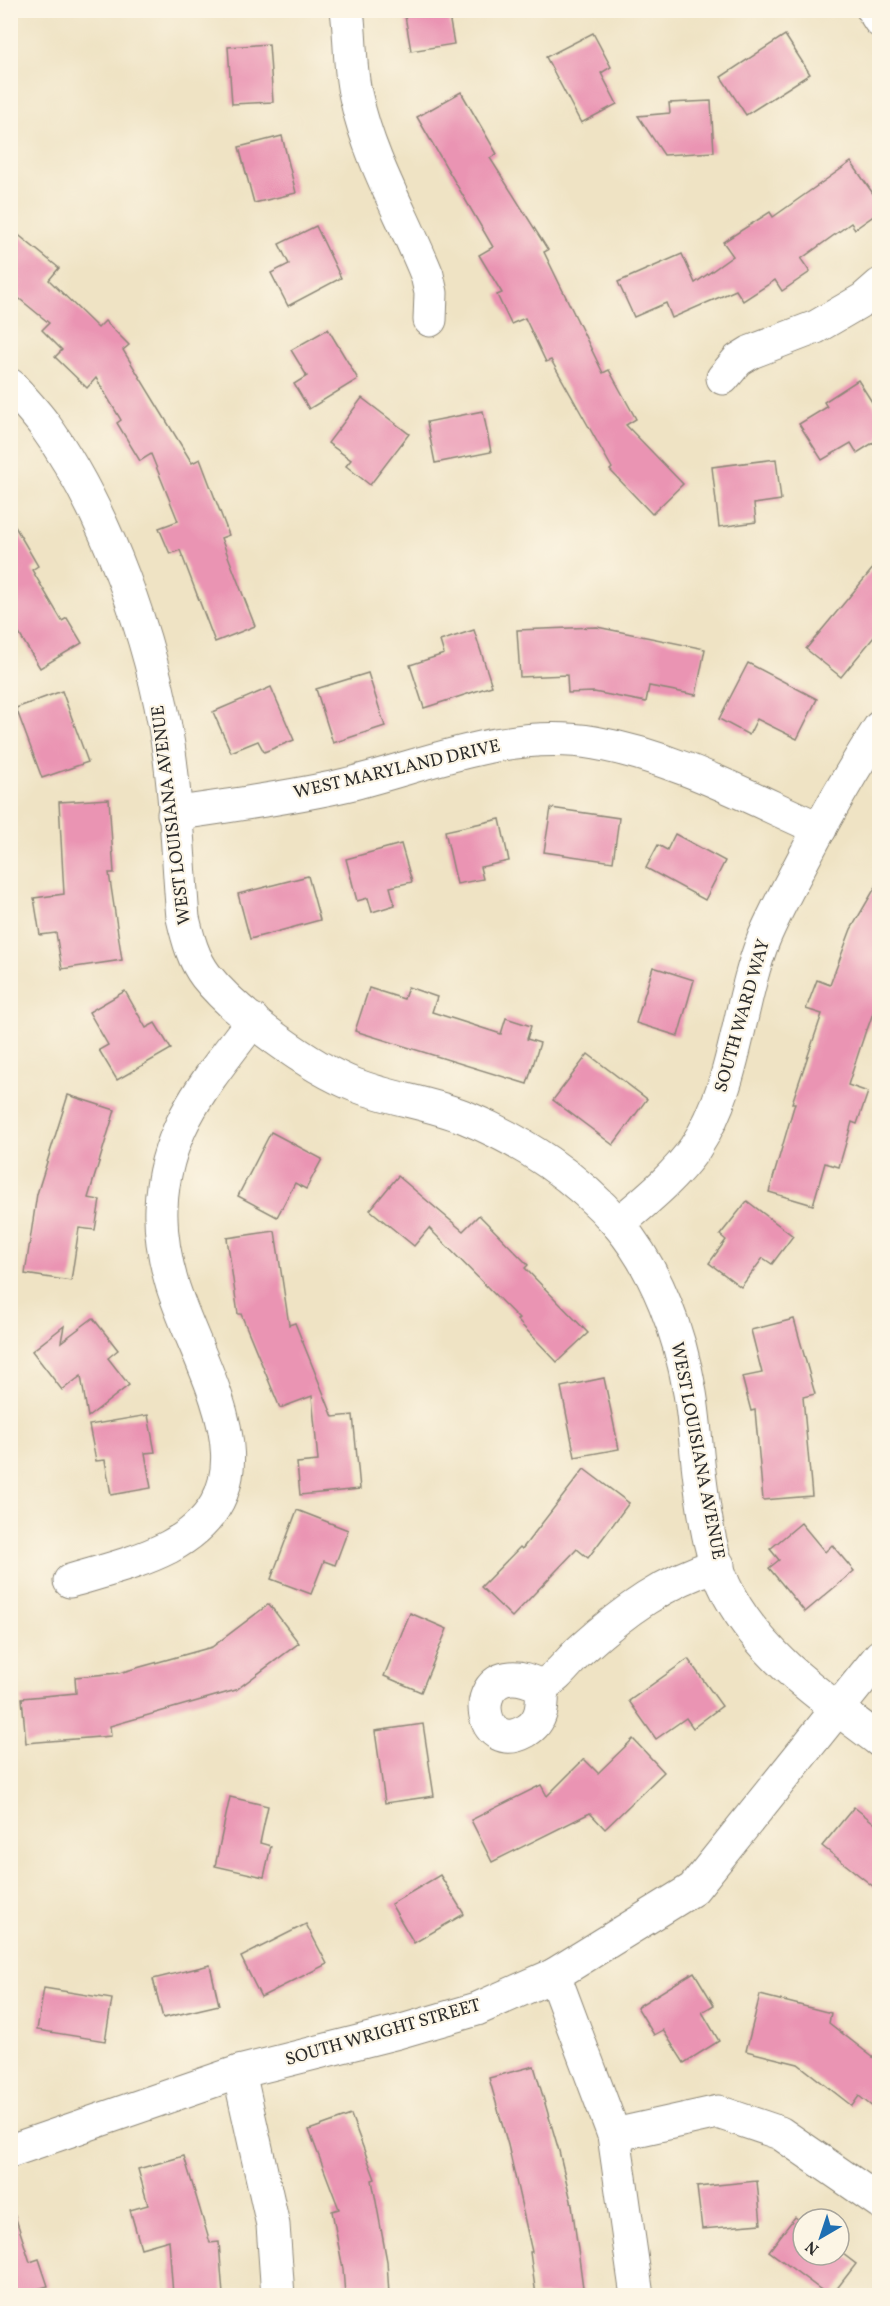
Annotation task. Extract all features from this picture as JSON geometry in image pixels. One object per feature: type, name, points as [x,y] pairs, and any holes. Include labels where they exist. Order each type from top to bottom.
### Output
[{"type":"street","points":[[347,10],[355,94],[361,118],[380,174],[428,275],[431,293],[430,320]]},
{"type":"street","points":[[873,10],[879,21]]},
{"type":"street","points":[[723,378],[738,360],[751,352],[816,327],[864,299],[879,285]]},
{"type":"street","name":"WEST LOUISIANA AVENUE","points":[[10,385],[43,423],[95,513],[121,572],[139,624],[158,694],[168,746],[183,918],[196,960],[206,976],[253,1020],[308,1061],[332,1075],[373,1092],[442,1109],[504,1136],[558,1169],[618,1224],[644,1262],[677,1339],[690,1394],[705,1513],[718,1565],[729,1595],[755,1635],[782,1664],[879,1741]]},
{"type":"street","name":"SOUTH WARD WAY","points":[[618,1224],[669,1179],[705,1131],[728,1071],[753,967],[782,900],[879,727]]},
{"type":"street","name":"WEST MARYLAND DRIVE","points":[[174,814],[345,785],[476,748],[516,742],[557,740],[594,743],[676,765],[820,829]]},
{"type":"street","points":[[70,1581],[149,1557],[171,1546],[208,1516],[223,1488],[228,1454],[224,1419],[172,1285],[161,1232],[161,1207],[169,1156],[187,1111],[253,1020]]},
{"type":"street","points":[[542,1686],[550,1682],[577,1653],[628,1609],[695,1572],[718,1565]]},
{"type":"street","name":"SOUTH WRIGHT STREET","points":[[10,2151],[239,2072],[398,2032],[477,2009],[554,1975],[693,1889],[879,1656]]},
{"type":"street","points":[[554,1975],[614,2135],[637,2295]]},
{"type":"street","points":[[239,2072],[273,2225],[278,2295]]},
{"type":"street","points":[[614,2135],[718,2112],[780,2133],[879,2202]]},
{"type":"building","points":[[404,10],[448,10],[454,44],[411,51]]},
{"type":"building","points":[[593,33],[611,67],[601,73],[617,104],[581,123],[546,57]]},
{"type":"building","points":[[785,35],[810,74],[746,115],[721,77]]},
{"type":"building","points":[[269,44],[273,102],[232,104],[228,47]]},
{"type":"building","points":[[461,92],[497,154],[490,158],[548,250],[544,252],[603,373],[609,370],[636,419],[626,425],[683,484],[652,514],[610,470],[612,468],[551,360],[546,362],[525,318],[511,324],[497,295],[502,293],[479,255],[493,247],[417,117]]},
{"type":"building","points":[[711,101],[714,152],[664,155],[638,116],[670,113],[669,103]]},
{"type":"building","points":[[282,136],[296,193],[254,203],[239,147]]},
{"type":"building","points":[[851,162],[879,202],[879,212],[855,229],[851,223],[801,259],[810,272],[782,291],[775,280],[743,301],[736,290],[672,318],[666,303],[634,317],[618,282],[682,254],[695,283],[733,256],[723,242],[770,212],[773,217]]},
{"type":"building","points":[[316,226],[341,278],[288,306],[271,273],[289,264],[279,244]]},
{"type":"building","points":[[10,228],[59,268],[49,280],[98,328],[105,321],[129,345],[123,350],[192,463],[200,459],[229,535],[221,538],[255,626],[215,642],[180,550],[170,554],[159,528],[178,521],[151,454],[140,461],[117,423],[121,420],[96,378],[87,388],[55,357],[62,350],[42,330],[49,323],[10,291]]},
{"type":"building","points":[[328,329],[358,379],[309,409],[294,384],[307,376],[291,350]]},
{"type":"building","points":[[858,380],[879,413],[879,439],[857,453],[851,443],[822,460],[799,424],[827,407],[824,402]]},
{"type":"building","points":[[362,398],[409,434],[370,485],[346,466],[351,460],[328,443]]},
{"type":"building","points":[[483,411],[491,452],[435,463],[427,422]]},
{"type":"building","points":[[776,459],[781,500],[754,504],[756,522],[719,527],[712,467]]},
{"type":"building","points":[[10,518],[38,566],[32,570],[62,621],[67,618],[82,643],[40,668],[10,619]]},
{"type":"building","points":[[879,561],[879,631],[841,677],[806,649]]},
{"type":"building","points":[[597,627],[705,649],[696,695],[649,686],[646,702],[594,692],[568,693],[567,675],[520,677],[517,630]]},
{"type":"building","points":[[474,630],[492,686],[424,708],[410,665],[444,654],[440,641]]},
{"type":"building","points":[[748,663],[817,699],[797,739],[757,719],[749,735],[719,719]]},
{"type":"building","points":[[368,673],[385,726],[333,743],[316,689]]},
{"type":"building","points":[[271,687],[294,740],[264,752],[258,741],[231,752],[213,712]]},
{"type":"building","points":[[62,691],[88,762],[42,778],[16,708]]},
{"type":"building","points":[[109,799],[114,873],[109,873],[122,960],[62,969],[56,933],[40,935],[34,898],[64,894],[59,802]]},
{"type":"building","points":[[551,808],[619,818],[613,862],[544,852]]},
{"type":"building","points":[[500,819],[509,861],[480,867],[483,879],[457,884],[445,831]]},
{"type":"building","points":[[675,834],[725,861],[705,900],[646,868],[658,845],[667,850]]},
{"type":"building","points":[[401,844],[412,882],[390,887],[395,905],[372,912],[368,898],[357,901],[346,859]]},
{"type":"building","points":[[308,876],[320,920],[250,939],[238,894]]},
{"type":"building","points":[[879,881],[879,996],[848,1085],[868,1092],[857,1124],[852,1122],[839,1167],[825,1163],[813,1205],[769,1192],[795,1103],[792,1103],[822,1014],[806,1009],[817,980],[830,985],[851,929]]},
{"type":"building","points":[[653,967],[694,980],[678,1036],[636,1023]]},
{"type":"building","points":[[408,987],[437,997],[432,1012],[501,1034],[506,1018],[531,1026],[527,1039],[540,1043],[527,1084],[355,1031],[369,988],[404,999]]},
{"type":"building","points":[[125,991],[146,1028],[155,1023],[171,1049],[117,1080],[99,1050],[108,1045],[89,1012]]},
{"type":"building","points":[[588,1054],[647,1099],[613,1145],[553,1100]]},
{"type":"building","points":[[68,1095],[115,1110],[88,1198],[100,1200],[95,1230],[79,1228],[71,1281],[25,1274],[37,1194]]},
{"type":"building","points":[[271,1132],[322,1159],[306,1189],[295,1183],[277,1217],[238,1196]]},
{"type":"building","points":[[398,1176],[463,1231],[479,1215],[528,1265],[525,1268],[588,1333],[557,1362],[517,1320],[519,1319],[429,1228],[414,1246],[370,1210]]},
{"type":"building","points":[[747,1201],[793,1236],[772,1264],[763,1258],[741,1287],[709,1263],[726,1240],[720,1235]]},
{"type":"building","points":[[275,1231],[289,1325],[295,1323],[333,1417],[353,1415],[360,1489],[300,1495],[297,1463],[318,1461],[312,1396],[280,1408],[241,1314],[238,1314],[227,1238]]},
{"type":"building","points":[[93,1318],[118,1350],[108,1358],[129,1385],[88,1417],[81,1376],[62,1390],[32,1351],[64,1326],[61,1342]]},
{"type":"building","points":[[794,1319],[815,1394],[803,1397],[812,1496],[763,1500],[755,1410],[751,1411],[742,1377],[762,1373],[751,1330]]},
{"type":"building","points":[[604,1378],[619,1449],[575,1457],[561,1387]]},
{"type":"building","points":[[148,1415],[155,1452],[145,1453],[151,1488],[111,1495],[105,1460],[96,1461],[89,1425]]},
{"type":"building","points":[[584,1469],[629,1503],[588,1558],[577,1549],[512,1617],[481,1587],[520,1547],[522,1549]]},
{"type":"building","points":[[297,1510],[348,1530],[335,1565],[324,1561],[311,1594],[271,1579]]},
{"type":"building","points":[[801,1523],[825,1552],[832,1545],[854,1571],[805,1612],[769,1568],[779,1560],[770,1549]]},
{"type":"building","points":[[269,1604],[299,1643],[236,1690],[110,1726],[111,1736],[26,1743],[22,1698],[76,1693],[75,1677],[119,1673],[212,1647]]},
{"type":"building","points":[[410,1613],[447,1629],[421,1692],[384,1676]]},
{"type":"building","points":[[688,1659],[722,1706],[693,1728],[686,1718],[656,1739],[629,1701]]},
{"type":"building","points":[[423,1724],[434,1796],[385,1803],[375,1731]]},
{"type":"building","points":[[633,1739],[664,1772],[605,1829],[590,1813],[492,1862],[471,1820],[541,1785],[547,1796],[584,1759],[598,1773]]},
{"type":"building","points":[[230,1797],[268,1806],[260,1843],[271,1846],[264,1877],[215,1866]]},
{"type":"building","points":[[854,1807],[879,1827],[879,1891],[822,1846]]},
{"type":"building","points":[[440,1875],[464,1914],[414,1943],[391,1904]]},
{"type":"building","points":[[306,1924],[327,1964],[261,1997],[241,1957]]},
{"type":"building","points":[[210,1965],[219,2005],[163,2018],[153,1979]]},
{"type":"building","points":[[694,1972],[714,2005],[702,2012],[719,2041],[684,2063],[663,2030],[654,2035],[637,2007]]},
{"type":"building","points":[[44,1988],[112,1999],[105,2041],[37,2030]]},
{"type":"building","points":[[760,1995],[831,2013],[829,2023],[879,2062],[879,2112],[859,2096],[852,2106],[798,2064],[746,2051]]},
{"type":"building","points":[[534,2066],[572,2205],[584,2295],[536,2295],[530,2252],[532,2252],[508,2145],[489,2078]]},
{"type":"building","points":[[351,2115],[375,2179],[372,2180],[387,2261],[389,2295],[345,2295],[343,2269],[332,2211],[339,2209],[309,2130]]},
{"type":"building","points":[[184,2156],[210,2243],[219,2242],[223,2295],[173,2295],[169,2240],[141,2248],[130,2210],[148,2205],[138,2169]]},
{"type":"building","points":[[757,2181],[761,2224],[702,2229],[697,2187]]},
{"type":"building","points":[[10,2216],[15,2216],[30,2262],[39,2259],[48,2286],[10,2295]]},
{"type":"building","points":[[791,2222],[791,2267],[851,2267],[851,2260],[856,2264],[832,2295],[828,2295],[769,2251]]}]
